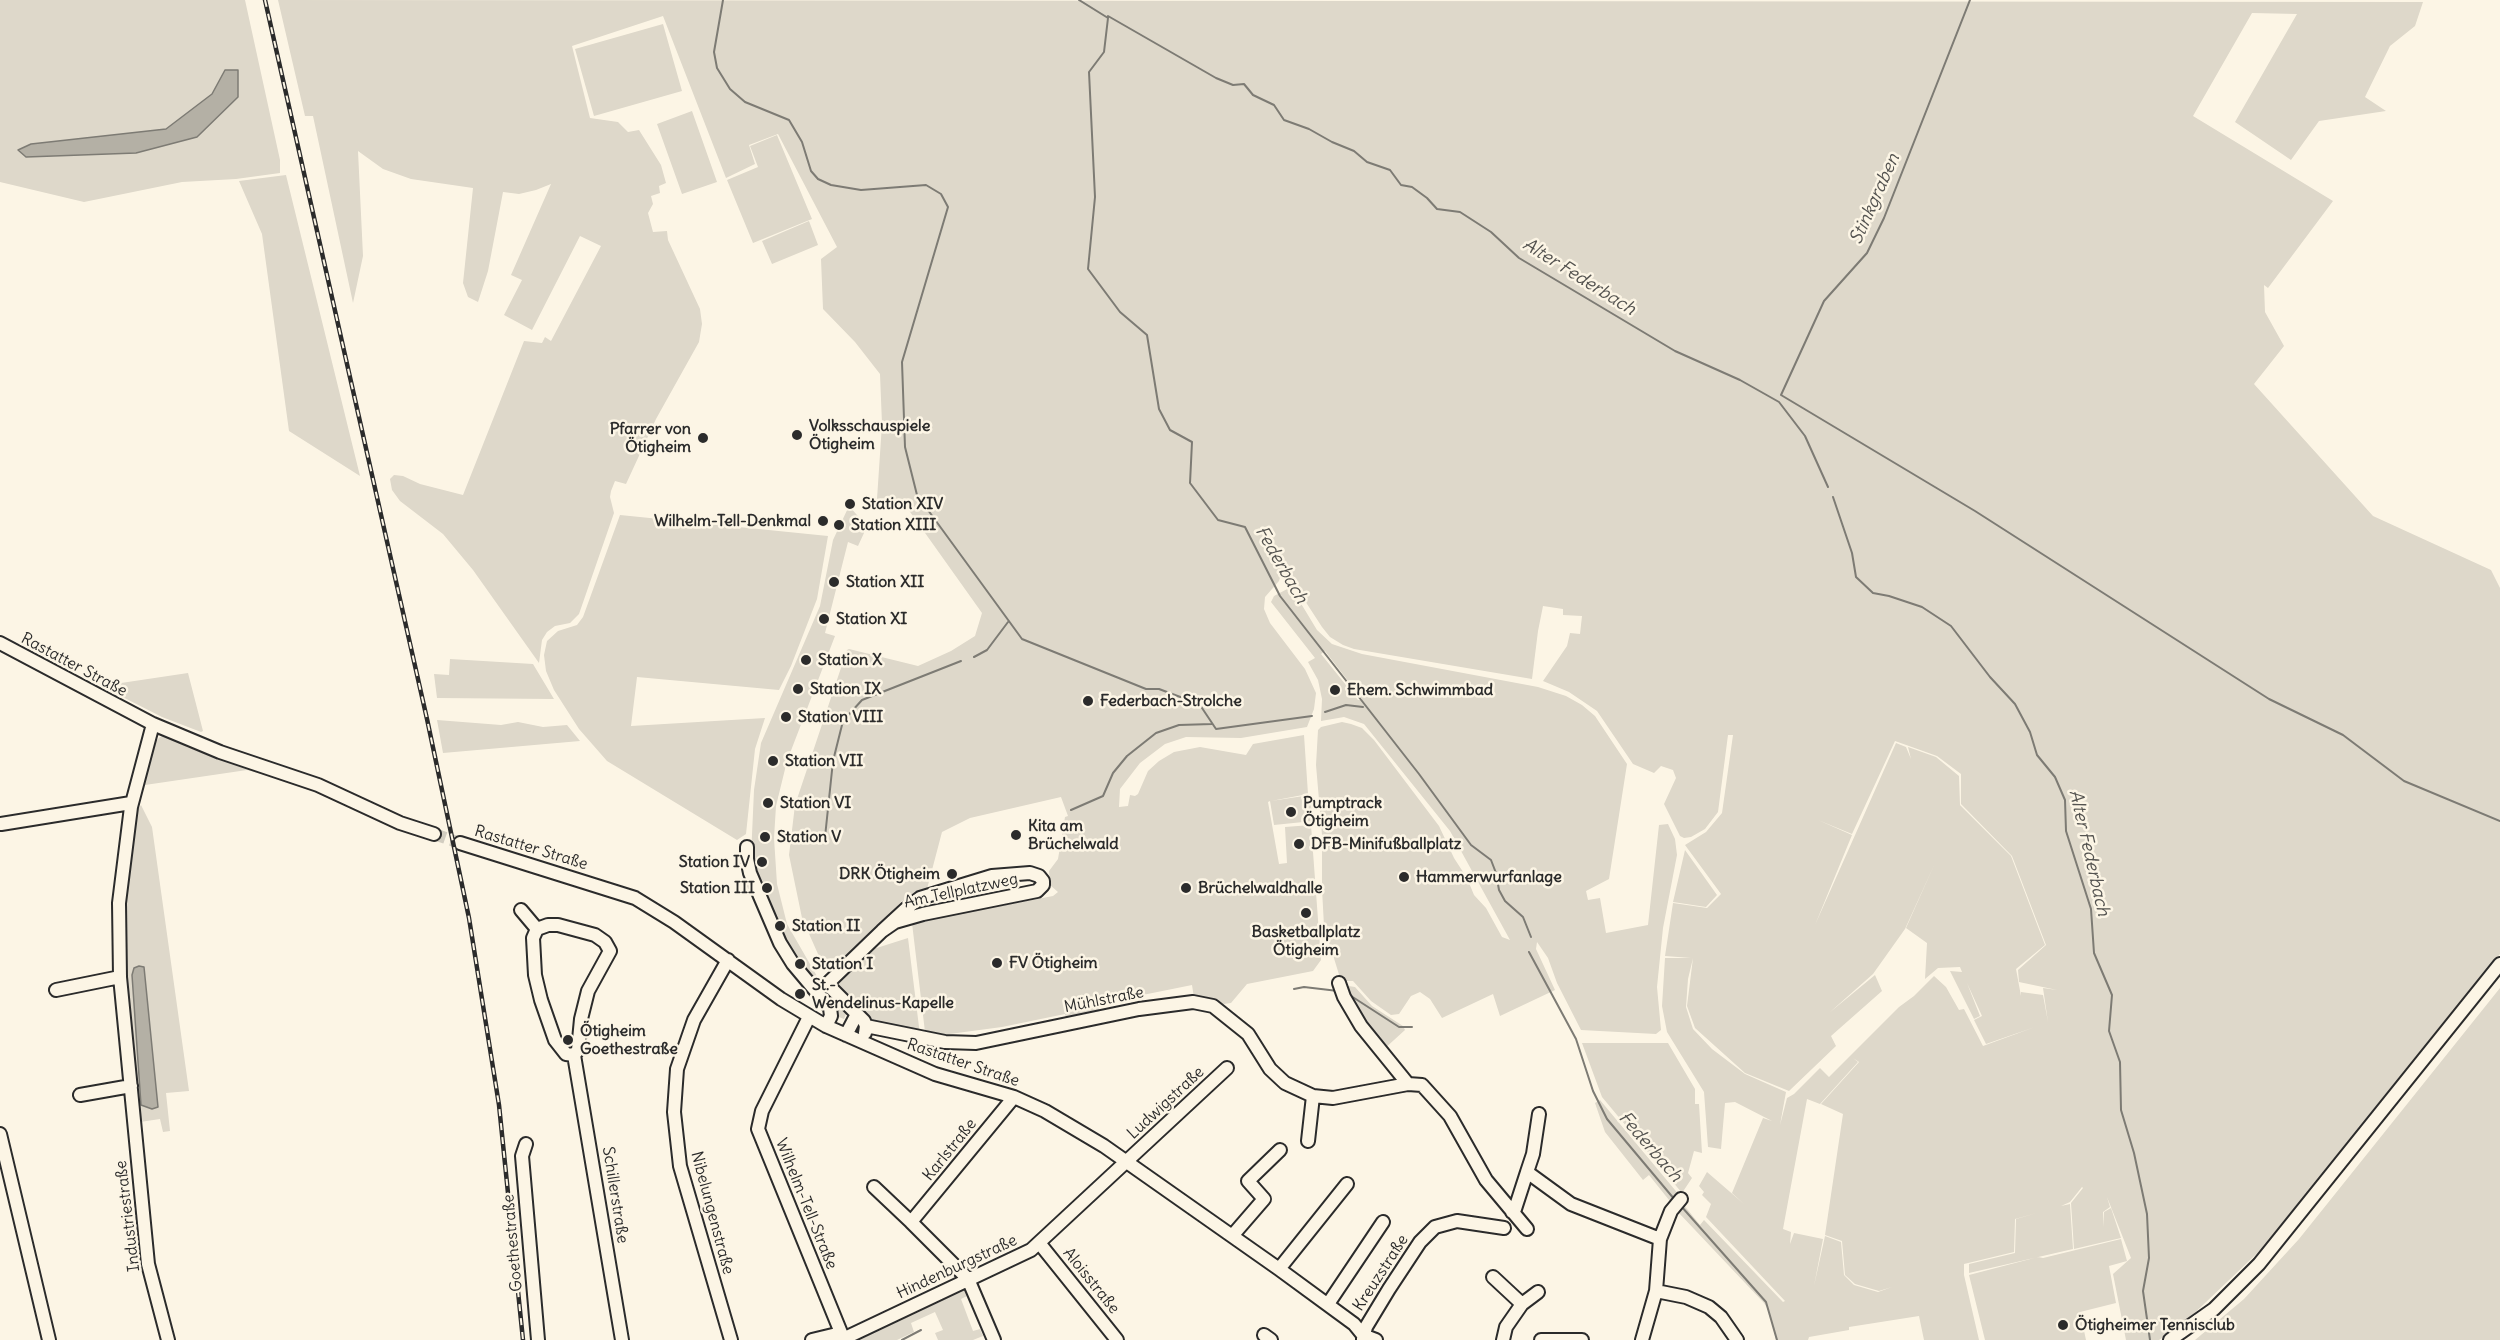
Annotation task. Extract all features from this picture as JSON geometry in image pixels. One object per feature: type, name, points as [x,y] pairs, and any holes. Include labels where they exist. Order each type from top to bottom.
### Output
[{"type":"street","name":"Rastatter Straße","points":[[0,643],[153,724],[212,749],[318,785],[390,818],[434,834]]},
{"type":"street","name":"Industriestraße","points":[[153,724],[131,803],[119,903],[120,977],[148,1264],[168,1340]]},
{"type":"street","points":[[1,824],[131,803]]},
{"type":"street","name":"Rastatter Straße","points":[[460,843],[635,898],[667,917],[809,1017],[826,1026],[935,1074],[1014,1097],[1060,1119],[1127,1162],[1328,1304],[1354,1324],[1363,1338]]},
{"type":"street","points":[[747,847],[750,873],[780,943],[799,972],[830,1008],[831,1016],[826,1026]]},
{"type":"street","name":"Am Tellplatzweg","points":[[866,1026],[827,984],[882,931],[920,898],[992,876],[1030,873],[1039,876],[1043,881],[1043,885],[1037,891],[923,914],[896,922],[882,931]]},
{"type":"street","points":[[521,910],[537,929],[533,938],[532,951],[545,1016],[560,1048],[566,1054],[574,1055]]},
{"type":"street","name":"Schillerstraße","points":[[537,929],[548,925],[577,929],[605,942],[609,951],[588,990],[581,1019],[578,1050],[574,1055],[622,1340]]},
{"type":"street","name":"Nibelungenstraße","points":[[728,960],[694,1020],[677,1069],[674,1112],[680,1166],[731,1340]]},
{"type":"street","points":[[2170,1340],[2214,1308],[2259,1264],[2500,964]]},
{"type":"street","points":[[56,990],[120,977]]},
{"type":"street","points":[[1339,983],[1344,997],[1361,1026],[1408,1084],[1422,1085],[1450,1116],[1486,1180],[1527,1229]]},
{"type":"street","name":"Mühlstraße","points":[[866,1026],[945,1042],[976,1042],[1139,1009],[1193,1002],[1213,1006],[1236,1022],[1248,1034],[1270,1069],[1285,1083],[1313,1096],[1333,1098],[1408,1084]]},
{"type":"street","points":[[846,1035],[857,1014]]},
{"type":"street","name":"Wilhelm-Tell-Straße","points":[[809,1017],[762,1111],[759,1129],[843,1337]]},
{"type":"street","points":[[861,1042],[866,1026]]},
{"type":"street","name":"Ludwigstraße","points":[[1127,1162],[1227,1068]]},
{"type":"street","points":[[80,1095],[131,1086]]},
{"type":"street","points":[[1308,1141],[1313,1096]]},
{"type":"street","name":"Karlstraße","points":[[911,1222],[939,1191],[1014,1097]]},
{"type":"street","points":[[1512,1212],[1533,1154],[1539,1114]]},
{"type":"street","points":[[0,1134],[49,1340]]},
{"type":"street","name":"Goethestraße","points":[[526,1144],[522,1156],[538,1340]]},
{"type":"street","points":[[1232,1236],[1264,1199],[1248,1181],[1280,1150]]},
{"type":"street","name":"Hindenburgstraße","points":[[812,1340],[843,1337],[1031,1250],[1127,1162]]},
{"type":"street","points":[[1527,1172],[1571,1204],[1660,1239]]},
{"type":"street","points":[[1279,1269],[1347,1184]]},
{"type":"street","points":[[874,1187],[968,1279],[994,1340]]},
{"type":"street","points":[[1642,1340],[1656,1291],[1660,1239],[1678,1203]]},
{"type":"street","name":"Kreuzstraße","points":[[1363,1338],[1372,1317],[1420,1242],[1435,1227],[1457,1221],[1504,1228]]},
{"type":"street","points":[[1328,1304],[1383,1222]]},
{"type":"street","name":"Aloisstraße","points":[[1040,1244],[1117,1340]]},
{"type":"street","points":[[1493,1277],[1522,1304]]},
{"type":"street","points":[[1656,1291],[1686,1298],[1709,1307],[1721,1317],[1737,1340]]},
{"type":"street","points":[[1503,1340],[1506,1327],[1522,1304],[1538,1292]]},
{"type":"street","points":[[1363,1338],[1376,1340]]},
{"type":"street","points":[[1541,1340],[1582,1340]]},
{"type":"shaded area","points":[[0,0],[245,0],[280,160],[280,173],[236,179],[182,182],[84,202],[0,182]]},
{"type":"shaded area","points":[[278,0],[2423,2],[2415,26],[2390,46],[2365,97],[2386,111],[2319,121],[2291,160],[2235,122],[2297,14],[2252,13],[2193,116],[2333,201],[2268,288],[2264,285],[2265,312],[2284,346],[2254,384],[2373,516],[2491,570],[2500,588],[2500,954],[2272,1239],[2183,1324],[2159,1340],[2126,1340],[2113,1274],[2131,1258],[2107,1197],[2110,1207],[2103,1212],[2103,1227],[2104,1212],[2111,1208],[2121,1238],[2074,1249],[2071,1203],[2082,1187],[2070,1202],[2061,1206],[2070,1204],[2073,1249],[1969,1273],[1969,1264],[2015,1253],[2016,1219],[2037,1213],[2015,1219],[2014,1252],[1964,1264],[1964,1275],[1979,1340],[1924,1340],[1919,1316],[1849,1327],[1849,1330],[1809,1337],[1808,1340],[1776,1340],[1769,1311],[1764,1303],[1678,1212],[1683,1204],[1700,1225],[1704,1220],[1783,1302],[1785,1301],[1706,1217],[1711,1204],[1702,1195],[1704,1192],[1699,1186],[1707,1172],[1744,1204],[1732,1193],[1763,1118],[1772,1121],[1735,1102],[1725,1103],[1721,1149],[1708,1147],[1704,1092],[1667,1032],[1662,1006],[1665,958],[1691,958],[1665,956],[1673,903],[1707,908],[1721,894],[1685,845],[1706,832],[1722,813],[1733,735],[1728,735],[1718,812],[1705,829],[1691,837],[1684,838],[1680,836],[1664,804],[1676,778],[1673,770],[1661,766],[1654,773],[1633,764],[1597,711],[1569,692],[1543,681],[1567,646],[1570,633],[1580,634],[1582,616],[1563,615],[1563,609],[1543,606],[1532,679],[1354,649],[1343,645],[1330,637],[1322,627],[1283,567],[1279,581],[1265,597],[1264,609],[1270,623],[1305,669],[1316,693],[1314,709],[1307,727],[1241,738],[1186,737],[1165,744],[1140,763],[1120,789],[1119,807],[1128,806],[1130,795],[1138,794],[1148,771],[1174,752],[1200,747],[1246,755],[1253,744],[1304,735],[1308,794],[1271,801],[1310,795],[1313,821],[1274,825],[1270,801],[1268,802],[1279,864],[1287,863],[1285,827],[1311,825],[1321,960],[1313,971],[1247,984],[1231,1003],[1224,1004],[1194,998],[1192,985],[1098,1004],[1100,1013],[1067,1020],[1065,1014],[1002,1027],[942,1035],[925,1032],[912,923],[1053,896],[1058,892],[1050,885],[1049,871],[1058,859],[1065,817],[1068,816],[1061,797],[970,818],[942,832],[927,889],[902,901],[838,967],[822,963],[802,918],[789,855],[795,805],[847,650],[918,666],[951,651],[975,636],[982,613],[903,502],[884,502],[877,499],[882,424],[880,374],[855,342],[823,309],[821,259],[837,247],[778,134],[749,145],[755,164],[726,178],[663,16],[572,46],[590,118],[618,122],[628,132],[639,130],[661,165],[666,183],[659,186],[660,193],[651,196],[653,204],[648,213],[653,232],[667,231],[668,240],[700,309],[702,324],[699,342],[656,419],[626,484],[615,481],[610,497],[614,513],[579,614],[570,623],[555,626],[547,632],[542,640],[539,663],[473,570],[443,534],[400,501],[392,490],[390,479],[394,475],[403,476],[420,484],[463,495],[524,341],[542,343],[545,337],[551,341],[601,246],[580,236],[532,330],[504,315],[522,280],[511,275],[551,184],[519,194],[503,192],[488,271],[478,302],[468,297],[463,283],[473,188],[411,179],[383,169],[358,151],[363,256],[353,303],[313,116],[305,116]],"holes":[[[1895,741],[1937,756],[1961,774],[1961,804],[2012,856],[2046,945],[2018,970],[2019,982],[2057,990],[2043,988],[2048,1022],[2043,995],[2021,992],[2021,996],[2016,969],[2045,945],[2011,856],[1960,805],[1959,776],[1936,757],[1908,747],[1911,759],[1906,747],[1896,743],[1815,925],[1852,835],[1818,820],[1852,834]],[[1935,863],[1906,928],[1927,943],[1925,979],[1938,968],[1960,967],[1962,972],[1950,971],[1974,1019],[1980,1016],[1967,983],[1982,1016],[1974,1020],[1986,1044],[2035,1027],[1983,1046],[1964,1009],[1959,1010],[1946,987],[1934,976],[1899,1007],[1829,1077],[1820,1068],[1787,1098],[1780,1125],[1786,1092],[1745,1074],[1712,1049],[1693,1029],[1686,1007],[1688,979],[1693,958],[1687,1006],[1695,1028],[1745,1073],[1789,1091],[1836,1046],[1831,1036],[1882,991],[1875,975],[1829,1013],[1873,974],[1905,929]],[[1853,1058],[1859,1062],[1821,1104],[1843,1114],[1825,1235],[1842,1241],[1845,1275],[1855,1284],[1879,1291],[1892,1287],[1878,1292],[1854,1285],[1844,1275],[1841,1242],[1825,1236],[1814,1286],[1823,1239],[1794,1233],[1790,1244],[1791,1232],[1783,1229],[1807,1099],[1820,1104],[1858,1062]]]},
{"type":"shaded area","points":[[663,24],[682,91],[594,116],[575,49]]},
{"type":"shaded area","points":[[225,70],[238,70],[238,97],[197,137],[136,153],[26,157],[18,150],[31,144],[166,129],[212,94]]},
{"type":"shaded area","points":[[692,111],[717,182],[682,194],[657,124]]},
{"type":"shaded area","points":[[777,135],[812,219],[753,243],[727,180],[758,167],[750,146]]},
{"type":"shaded area","points":[[286,175],[360,476],[289,431],[262,234],[239,181]]},
{"type":"shaded area","points":[[809,221],[818,245],[772,264],[762,241]]},
{"type":"shaded area","points":[[849,506],[864,523],[864,533],[858,546],[848,542],[825,633],[835,636],[787,761],[776,806],[774,838],[777,884],[787,924],[818,978],[844,1006],[846,1014],[844,1019],[834,1015],[786,947],[769,913],[751,857],[754,790],[761,743],[820,606],[833,540]]},
{"type":"shaded area","points":[[620,515],[828,536],[817,599],[791,666],[779,690],[637,677],[631,726],[765,718],[755,749],[746,834],[737,840],[607,761],[579,729],[554,690],[546,671],[544,655],[547,641],[558,631],[577,625],[583,617]]},
{"type":"shaded area","points":[[1291,587],[1317,630],[1332,644],[1362,654],[1538,687],[1566,696],[1595,716],[1627,764],[1609,879],[1586,891],[1588,900],[1600,898],[1606,933],[1648,925],[1659,825],[1668,824],[1675,839],[1677,855],[1663,928],[1657,987],[1661,1030],[1656,1034],[1581,1030],[1557,983],[1548,958],[1537,942],[1536,949],[1555,990],[1500,1016],[1493,994],[1442,1018],[1430,999],[1420,992],[1411,996],[1399,1014],[1391,1015],[1371,1001],[1353,981],[1341,981],[1324,926],[1322,835],[1316,765],[1318,730],[1321,727],[1342,722],[1351,724],[1362,728],[1374,740],[1439,826],[1474,895],[1486,908],[1502,937],[1510,940],[1450,831],[1364,724],[1344,717],[1321,721],[1322,699],[1318,680],[1308,662],[1315,658],[1271,602],[1274,596]],"holes":[[[1325,651],[1362,699],[1358,700],[1321,654]]]},
{"type":"shaded area","points":[[450,659],[533,664],[554,699],[437,698],[434,674],[449,675]]},
{"type":"shaded area","points":[[188,673],[203,731],[201,732],[162,717],[101,686]]},
{"type":"shaded area","points":[[437,720],[501,725],[518,722],[543,727],[567,725],[580,741],[443,753]]},
{"type":"shaded area","points":[[166,735],[187,747],[213,757],[229,759],[277,775],[276,778],[247,770],[145,785],[143,780],[152,745],[160,737]]},
{"type":"shaded area","points":[[141,805],[152,827],[189,1091],[166,1093],[170,1131],[163,1132],[160,1119],[140,1122],[122,948],[122,901],[134,816]]},
{"type":"shaded area","points":[[1685,850],[1717,895],[1706,907],[1673,902]]},
{"type":"shaded area","points":[[908,938],[920,1035],[869,1024],[831,984],[864,952]]},
{"type":"shaded area","points":[[144,967],[158,1107],[152,1109],[141,1105],[132,975],[134,968]]},
{"type":"shaded area","points":[[1342,985],[1355,987],[1372,1006],[1403,1026],[1405,1030],[1383,1050]]},
{"type":"shaded area","points":[[2500,988],[2500,1340],[2195,1340],[2244,1299],[2299,1239]]},
{"type":"shaded area","points":[[1582,1043],[1668,1043],[1695,1089],[1695,1104],[1699,1104],[1702,1153],[1694,1151],[1688,1173],[1692,1178],[1682,1193],[1602,1097]]},
{"type":"shaded area","points":[[1600,1100],[1680,1196],[1673,1205],[1649,1175],[1643,1180],[1605,1132],[1595,1103]]},
{"type":"shaded area","points":[[2121,1239],[2127,1261],[2109,1266],[2116,1303],[2080,1312],[2086,1340],[1985,1340],[1969,1275]]},
{"type":"shaded area","points":[[964,1288],[967,1296],[961,1299],[973,1331],[980,1329],[983,1336],[973,1340],[938,1340],[935,1333],[943,1330],[935,1312],[911,1323],[914,1332],[897,1340],[849,1340]]},
{"type":"waterway","points":[[723,0],[714,52],[717,68],[730,89],[745,102],[789,120],[802,142],[811,171],[818,179],[831,185],[861,190],[926,185],[941,194],[948,207],[902,362],[905,447],[917,495],[1022,639],[1146,689],[1159,689],[1183,698],[1196,699],[1216,729],[1312,716]]},
{"type":"waterway","name":"Federbach","points":[[1079,0],[1108,18],[1104,52],[1089,72],[1095,197],[1088,269],[1120,312],[1147,335],[1159,409],[1170,430],[1192,442],[1190,483],[1218,520],[1245,527],[1280,596],[1419,774],[1471,845],[1491,860],[1499,890],[1505,901],[1523,917],[1531,937]]},
{"type":"waterway","name":"Stinkgraben","points":[[1970,0],[1884,218],[1867,253],[1824,301],[1781,395],[1975,511],[2269,699],[2343,735],[2404,781],[2500,821]]},
{"type":"waterway","name":"Alter Federbach","points":[[1108,16],[1216,78],[1233,85],[1244,84],[1253,95],[1274,105],[1284,120],[1309,129],[1354,151],[1367,162],[1390,170],[1401,185],[1412,187],[1437,209],[1460,212],[1491,232],[1519,258],[1675,351],[1740,380],[1779,402],[1805,436],[1828,487]]},
{"type":"waterway","name":"Alter Federbach","points":[[1833,497],[1852,553],[1856,577],[1873,593],[1922,607],[1951,626],[1990,677],[2015,704],[2030,732],[2037,755],[2055,777],[2065,800],[2066,831],[2091,909],[2094,953],[2112,995],[2109,1031],[2120,1062],[2121,1110],[2134,1153],[2147,1214],[2149,1258],[2143,1291],[2150,1340]]},
{"type":"waterway","points":[[974,657],[987,650],[1008,622]]},
{"type":"waterway","points":[[825,837],[833,761],[843,721],[862,700],[961,661]]},
{"type":"waterway","points":[[1325,712],[1346,705],[1363,707]]},
{"type":"waterway","points":[[1071,810],[1103,796],[1113,773],[1127,756],[1156,733],[1179,725],[1212,724]]},
{"type":"waterway","name":"Federbach","points":[[1529,952],[1576,1039],[1593,1091],[1607,1119],[1675,1200]]},
{"type":"waterway","points":[[1294,989],[1304,987],[1338,991]]},
{"type":"waterway","points":[[1348,994],[1399,1027],[1412,1027]]},
{"type":"waterway","name":"Federbach","points":[[1681,1206],[1766,1302],[1777,1340]]},
{"type":"waterway","points":[[902,1340],[921,1330]]},
{"type":"tunnel","points":[[434,834],[460,843]]},
{"type":"railway","points":[[265,0],[427,719],[469,918],[499,1105],[523,1340]]},
{"type":"place","name":"Volksschauspiele Ötigheim","points":[[797,435]]},
{"type":"place","name":"Pfarrer von Ötigheim","points":[[703,438]]},
{"type":"place","name":"Station XIV","points":[[850,504]]},
{"type":"place","name":"Wilhelm-Tell-Denkmal","points":[[823,521]]},
{"type":"place","name":"Station XIII","points":[[839,525]]},
{"type":"place","name":"Station XII","points":[[834,582]]},
{"type":"place","name":"Station XI","points":[[824,619]]},
{"type":"place","name":"Station X","points":[[806,660]]},
{"type":"place","name":"Station IX","points":[[798,689]]},
{"type":"place","name":"Ehem. Schwimmbad","points":[[1335,690]]},
{"type":"place","name":"Federbach-Strolche","points":[[1088,701]]},
{"type":"place","name":"Station VIII","points":[[786,717]]},
{"type":"place","name":"Station VII","points":[[773,761]]},
{"type":"place","name":"Station VI","points":[[768,803]]},
{"type":"place","name":"Pumptrack Ötigheim","points":[[1291,812]]},
{"type":"place","name":"Kita am Brüchelwald","points":[[1016,835]]},
{"type":"place","name":"Station V","points":[[765,837]]},
{"type":"place","name":"DFB-Minifußballplatz","points":[[1299,844]]},
{"type":"place","name":"Station IV","points":[[762,862]]},
{"type":"place","name":"DRK Ötigheim","points":[[952,874]]},
{"type":"place","name":"Hammerwurfanlage","points":[[1404,877]]},
{"type":"place","name":"Station III","points":[[767,888]]},
{"type":"place","name":"Brüchelwaldhalle","points":[[1186,888]]},
{"type":"place","name":"Basketballplatz Ötigheim","points":[[1306,913]]},
{"type":"place","name":"Station II","points":[[780,926]]},
{"type":"place","name":"FV Ötigheim","points":[[997,963]]},
{"type":"place","name":"Station I","points":[[800,964]]},
{"type":"place","name":"St.- Wendelinus-Kapelle","points":[[800,994]]},
{"type":"place","name":"Ötigheim Goethestraße","points":[[568,1040]]},
{"type":"place","name":"Ötigheimer Tennisclub","points":[[2063,1325]]}]
